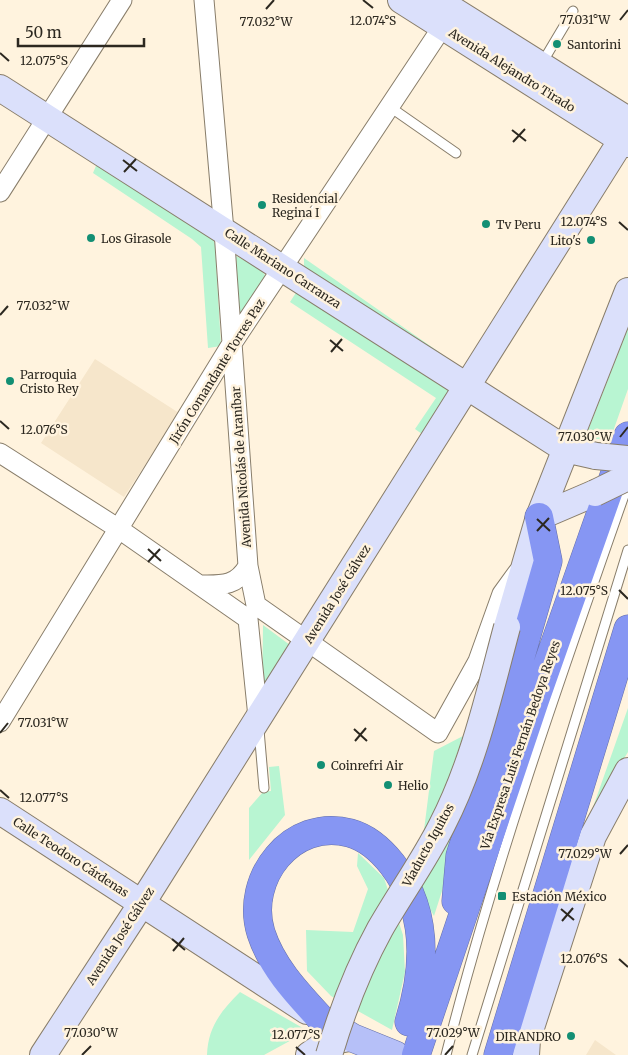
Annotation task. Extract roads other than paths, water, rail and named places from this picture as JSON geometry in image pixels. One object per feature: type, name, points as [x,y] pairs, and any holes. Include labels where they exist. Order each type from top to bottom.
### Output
[{"type":"highway","name":"Vía Expresa Luis Fernán Bedoya Reyes","points":[[401,1055],[453,943],[591,536],[628,436]]},
{"type":"highway","points":[[453,943],[460,856],[548,561],[539,517]]},
{"type":"highway","points":[[498,1055],[628,629]]},
{"type":"highway","points":[[578,795],[628,683]]},
{"type":"highway","points":[[321,1019],[292,988],[272,957],[258,920],[258,894],[270,864],[287,847],[298,840],[316,833],[338,831],[358,836],[385,855],[407,886],[418,914],[422,946],[421,976],[401,1055]]},
{"type":"main road","points":[[321,1019],[353,1038],[401,1055]]},
{"type":"street","points":[[0,192],[122,0]]},
{"type":"street","name":"Avenida Nicolás de Araníbar","points":[[204,0],[224,231],[258,717]]},
{"type":"street","name":"Avenida Alejandro Tirado","points":[[401,0],[448,9],[540,65],[627,135]]},
{"type":"street","name":"Avenida Alejandro Tirado","points":[[448,9],[627,135]]},
{"type":"street","name":"Jirón Comandante Torres Paz","points":[[0,722],[232,345],[390,107],[448,9]]},
{"type":"street","name":"Calle Mariano Carranza","points":[[0,88],[565,449],[596,456],[628,458]]},
{"type":"street","name":"Avenida José Gálvez","points":[[43,1055],[142,902],[627,135]]},
{"type":"street","name":"Víaducto Iquitos","points":[[315,1055],[349,994],[380,929],[442,824],[463,778],[480,726],[539,517],[628,291]]},
{"type":"street","points":[[0,453],[119,529],[200,585],[307,641],[438,733],[478,661],[502,594],[527,561]]},
{"type":"street","points":[[539,517],[628,477]]},
{"type":"street","points":[[200,585],[227,585],[243,574],[248,566]]},
{"type":"street","points":[[526,1055],[527,1040],[593,836],[625,783]]},
{"type":"street","name":"Calle Teodoro Cárdenas","points":[[0,811],[321,1019]]},
{"type":"street","points":[[315,1055],[328,1042],[343,1038],[353,1038]]},
{"type":"lane","points":[[540,65],[573,11]]},
{"type":"lane","points":[[390,107],[456,154]]},
{"type":"lane","points":[[446,1055],[482,918],[517,806],[628,484]]},
{"type":"lane","points":[[472,1055],[628,550]]},
{"type":"lane","name":"Avenida Nicolás de Araníbar","points":[[258,717],[264,788]]},
{"type":"place","name":"Santorini","points":[[557,44]]},
{"type":"place","name":"Residencial Regina I","points":[[262,205]]},
{"type":"place","name":"Tv Peru","points":[[486,224]]},
{"type":"place","name":"Los Girasole","points":[[91,238]]},
{"type":"place","name":"Lito's","points":[[591,240]]},
{"type":"place","name":"Parroquia Cristo Rey","points":[[10,381]]},
{"type":"place","name":"Coinrefri Air","points":[[321,765]]},
{"type":"place","name":"Helio","points":[[388,785]]},
{"type":"place","name":"Estación México","points":[[502,896]]},
{"type":"place","name":"DIRANDRO","points":[[571,1036]]}]
